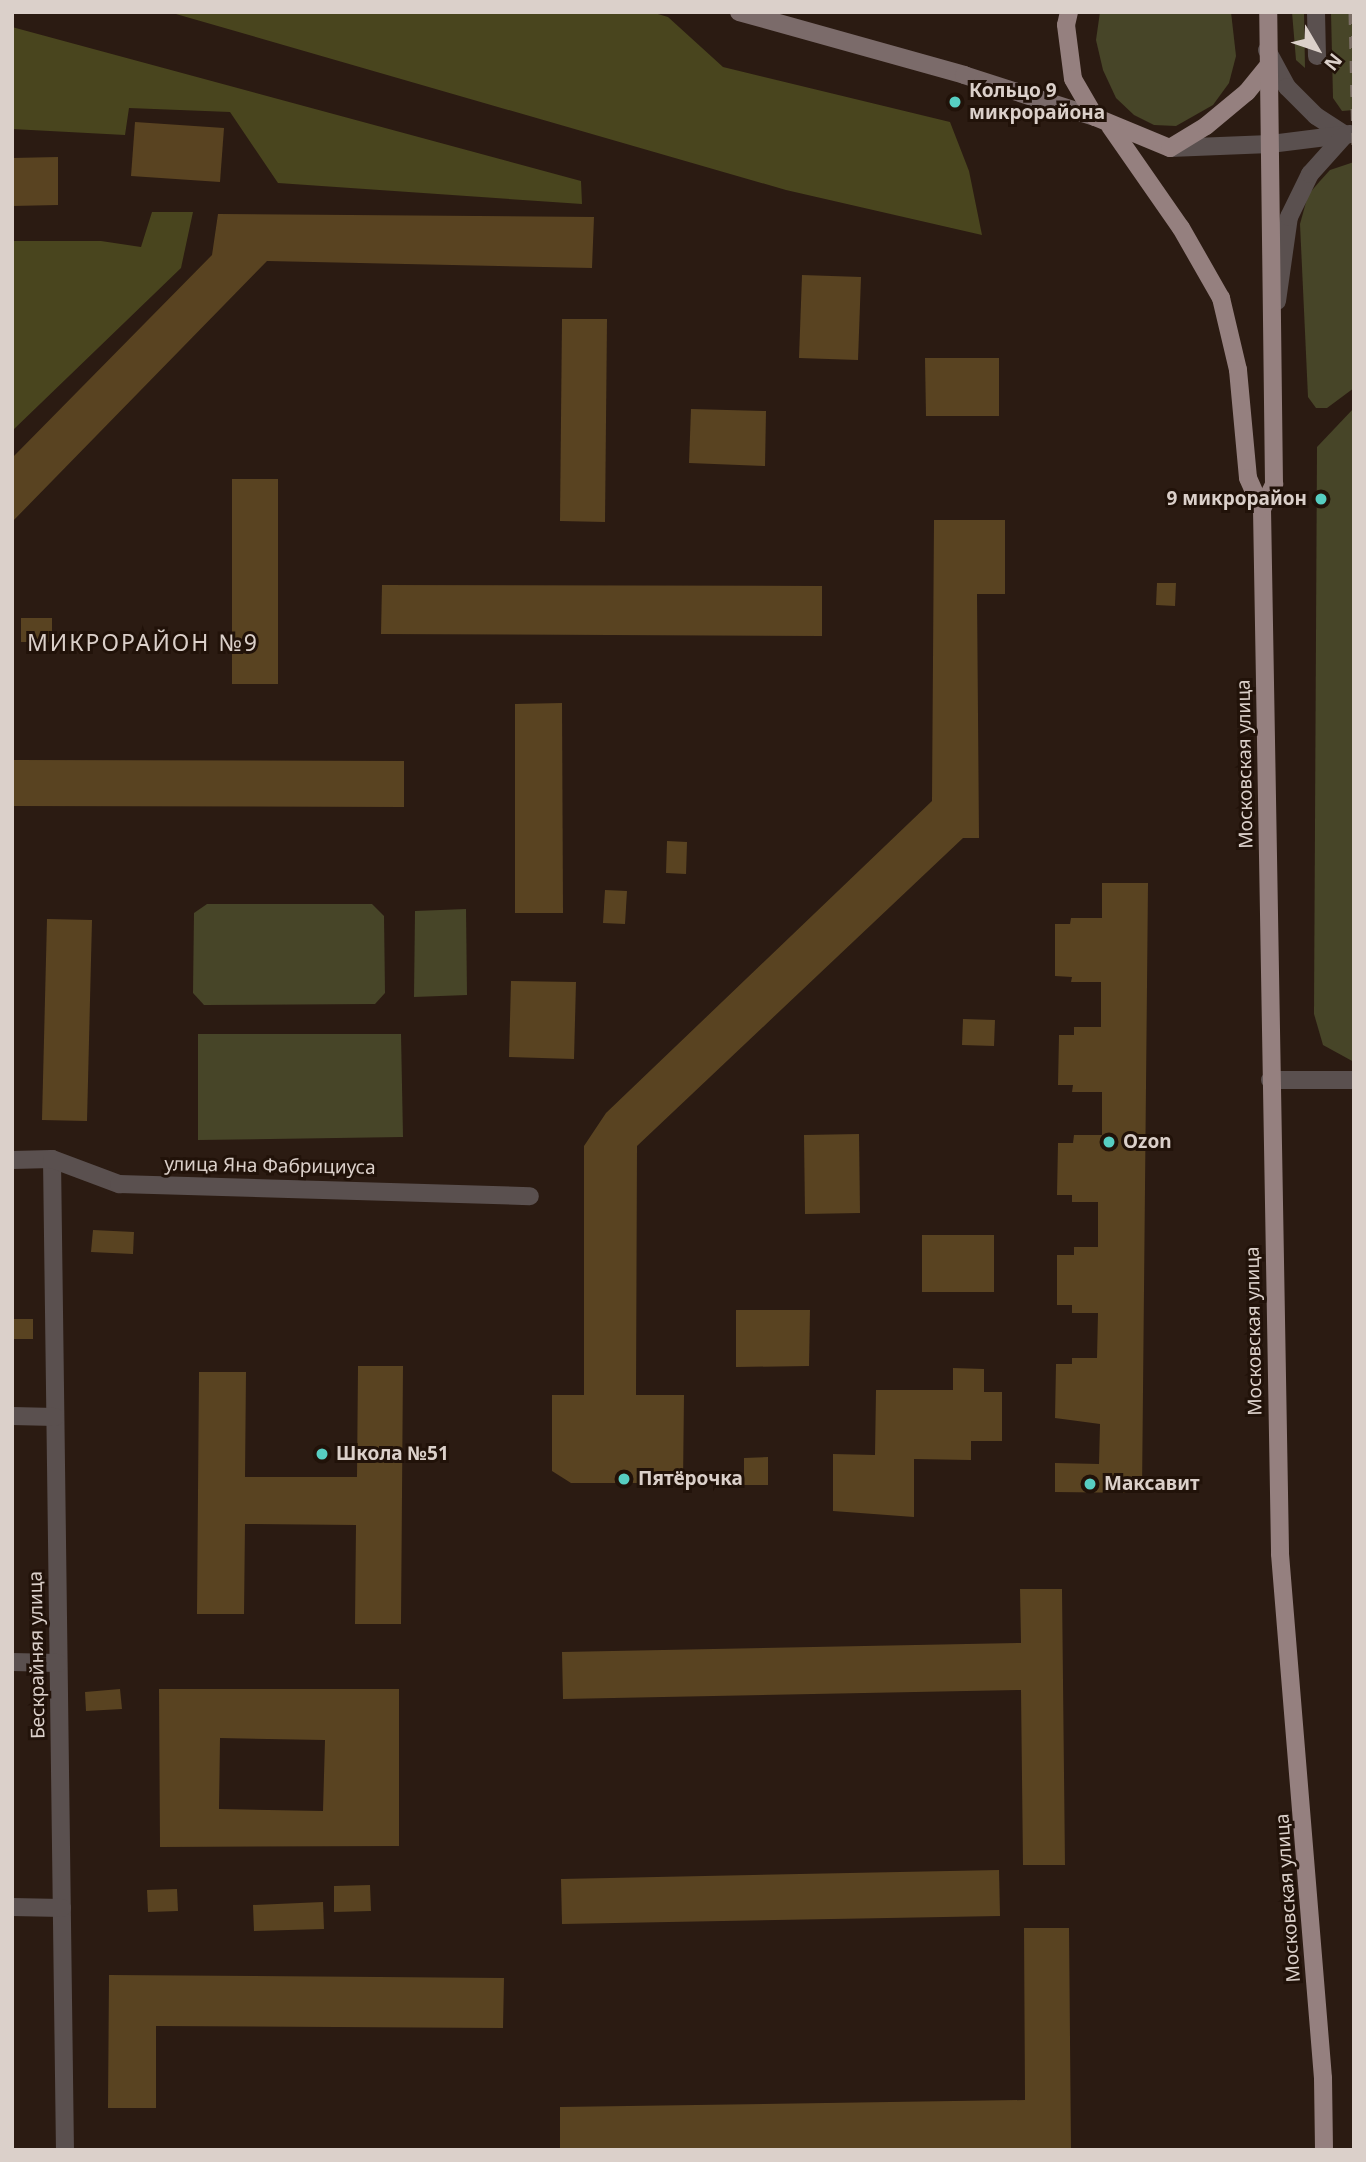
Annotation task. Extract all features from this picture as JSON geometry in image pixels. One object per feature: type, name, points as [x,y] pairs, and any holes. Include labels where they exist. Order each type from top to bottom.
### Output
[{"type":"main road","points":[[739,12],[964,75],[1170,148],[1206,126],[1247,92],[1268,58]]},
{"type":"main road","name":"Московская улица","points":[[1069,12],[1066,25],[1073,79],[1181,228],[1222,298],[1238,370],[1248,478],[1262,509],[1280,1554],[1323,2078],[1324,2150]]},
{"type":"main road","name":"Московская улица","points":[[1262,509],[1274,484],[1268,12]]},
{"type":"street","points":[[1316,12],[1317,55]]},
{"type":"street","points":[[1268,58],[1287,88],[1316,116],[1349,134]]},
{"type":"street","points":[[1170,148],[1270,144],[1349,134]]},
{"type":"street","points":[[1272,334],[1289,217],[1310,174],[1349,134]]},
{"type":"street","points":[[1270,1080],[1354,1080]]},
{"type":"street","name":"улица Яна Фабрициуса","points":[[12,1160],[52,1160],[119,1184],[530,1196]]},
{"type":"street","name":"Бескрайняя улица","points":[[52,1160],[65,2150]]},
{"type":"street","points":[[12,1416],[55,1417]]},
{"type":"street","points":[[12,1662],[58,1663]]},
{"type":"street","points":[[12,1907],[62,1908]]},
{"type":"shaded area","points":[[169,12],[651,12],[668,17],[723,67],[950,122],[969,171],[982,235],[786,190]]},
{"type":"shaded area","points":[[1100,12],[1231,12],[1236,56],[1229,83],[1213,105],[1176,126],[1154,125],[1134,115],[1116,98],[1103,70],[1096,40]]},
{"type":"shaded area","points":[[1292,12],[1304,12],[1305,68],[1296,60]]},
{"type":"shaded area","points":[[1331,12],[1354,12],[1354,110],[1342,111],[1333,98]]},
{"type":"shaded area","points":[[12,27],[581,181],[582,204],[278,183],[230,112],[129,108],[125,135],[12,129]]},
{"type":"shaded area","points":[[1354,162],[1354,388],[1327,408],[1316,408],[1308,397],[1300,224],[1308,195],[1320,181],[1330,170]]},
{"type":"shaded area","points":[[152,212],[193,212],[181,268],[12,431],[12,241],[101,241],[141,247]]},
{"type":"shaded area","points":[[1354,408],[1354,1062],[1323,1045],[1314,1014],[1317,447]]},
{"type":"shaded area","points":[[207,904],[372,904],[384,916],[385,993],[375,1004],[204,1005],[193,993],[194,913]]},
{"type":"shaded area","points":[[466,909],[467,995],[414,997],[415,911]]},
{"type":"shaded area","points":[[198,1034],[401,1034],[403,1137],[198,1140]]},
{"type":"building","points":[[135,122],[224,128],[220,182],[131,176]]},
{"type":"building","points":[[58,157],[58,205],[12,206],[12,158]]},
{"type":"building","points":[[218,214],[594,217],[592,268],[267,261],[12,522],[12,458],[212,255]]},
{"type":"building","points":[[802,275],[861,277],[858,360],[799,358]]},
{"type":"building","points":[[562,319],[607,319],[605,522],[560,521]]},
{"type":"building","points":[[925,358],[999,358],[999,416],[926,416]]},
{"type":"building","points":[[691,409],[766,411],[765,466],[689,463]]},
{"type":"building","points":[[232,479],[278,479],[278,684],[232,684]]},
{"type":"building","points":[[934,520],[1005,520],[1005,594],[977,594],[979,838],[963,838],[637,1146],[636,1395],[684,1395],[683,1483],[571,1483],[552,1471],[552,1395],[584,1395],[584,1146],[606,1113],[932,801]]},
{"type":"building","points":[[1157,583],[1176,583],[1175,606],[1156,605]]},
{"type":"building","points":[[382,585],[822,586],[822,636],[381,634]]},
{"type":"building","points":[[21,618],[52,618],[52,642],[21,642]]},
{"type":"building","points":[[562,703],[563,913],[515,913],[515,704]]},
{"type":"building","points":[[12,760],[404,761],[404,807],[12,806]]},
{"type":"building","points":[[667,841],[687,842],[686,874],[666,873]]},
{"type":"building","points":[[1102,883],[1148,883],[1142,1493],[1055,1492],[1055,1463],[1099,1464],[1100,1424],[1055,1418],[1056,1364],[1072,1364],[1072,1358],[1097,1358],[1098,1313],[1072,1313],[1072,1305],[1057,1305],[1057,1255],[1074,1255],[1074,1247],[1098,1247],[1098,1202],[1072,1202],[1072,1195],[1057,1195],[1058,1143],[1073,1143],[1074,1135],[1102,1135],[1102,1092],[1072,1092],[1073,1085],[1058,1085],[1059,1035],[1074,1035],[1074,1027],[1101,1027],[1101,982],[1071,982],[1072,977],[1055,976],[1055,924],[1070,924],[1071,918],[1102,918]]},
{"type":"building","points":[[605,890],[627,891],[625,924],[603,923]]},
{"type":"building","points":[[47,919],[92,920],[87,1121],[42,1120]]},
{"type":"building","points":[[511,981],[576,982],[574,1059],[509,1057]]},
{"type":"building","points":[[963,1019],[995,1020],[994,1046],[962,1045]]},
{"type":"building","points":[[859,1134],[860,1213],[805,1214],[804,1135]]},
{"type":"building","points":[[93,1230],[134,1232],[133,1254],[91,1252]]},
{"type":"building","points":[[922,1235],[994,1235],[994,1292],[922,1292]]},
{"type":"building","points":[[736,1310],[810,1310],[809,1366],[736,1367]]},
{"type":"building","points":[[12,1319],[33,1319],[33,1339],[12,1339]]},
{"type":"building","points":[[358,1366],[403,1366],[401,1624],[355,1624],[356,1525],[245,1524],[244,1614],[197,1614],[199,1372],[246,1372],[245,1477],[357,1477]]},
{"type":"building","points":[[953,1368],[984,1369],[984,1392],[1002,1392],[1002,1441],[971,1441],[971,1460],[914,1459],[914,1517],[833,1511],[833,1454],[875,1455],[876,1390],[953,1390]]},
{"type":"building","points":[[768,1457],[768,1485],[744,1485],[744,1458]]},
{"type":"building","points":[[1020,1589],[1062,1589],[1065,1865],[1023,1865],[1021,1690],[563,1699],[562,1652],[1021,1643]]},
{"type":"building","points":[[120,1689],[122,1709],[86,1711],[85,1692]]},
{"type":"building","points":[[159,1689],[399,1689],[399,1846],[160,1847]],"holes":[[[220,1738],[325,1740],[323,1811],[219,1809]]]},
{"type":"building","points":[[999,1870],[1000,1916],[562,1924],[561,1879]]},
{"type":"building","points":[[370,1885],[371,1911],[334,1912],[334,1886]]},
{"type":"building","points":[[177,1889],[178,1911],[148,1912],[147,1890]]},
{"type":"building","points":[[323,1902],[324,1929],[254,1931],[253,1905]]},
{"type":"building","points":[[1024,1928],[1069,1928],[1071,2150],[560,2150],[560,2107],[1025,2100]]},
{"type":"building","points":[[109,1975],[504,1978],[503,2028],[156,2026],[156,2108],[108,2108]]},
{"type":"railway","points":[[1351,12],[1354,149]]},
{"type":"place","name":"Кольцо 9 микрорайона","points":[[955,102]]},
{"type":"place","name":"9 микрорайон","points":[[1321,499]]},
{"type":"place","name":"Ozon","points":[[1109,1142]]},
{"type":"place","name":"Школа №51","points":[[322,1454]]},
{"type":"place","name":"Пятёрочка","points":[[624,1479]]},
{"type":"place","name":"Максавит","points":[[1090,1484]]},
{"type":"district","name":"МИКРОРАЙОН №9","points":[[143,642]]}]
